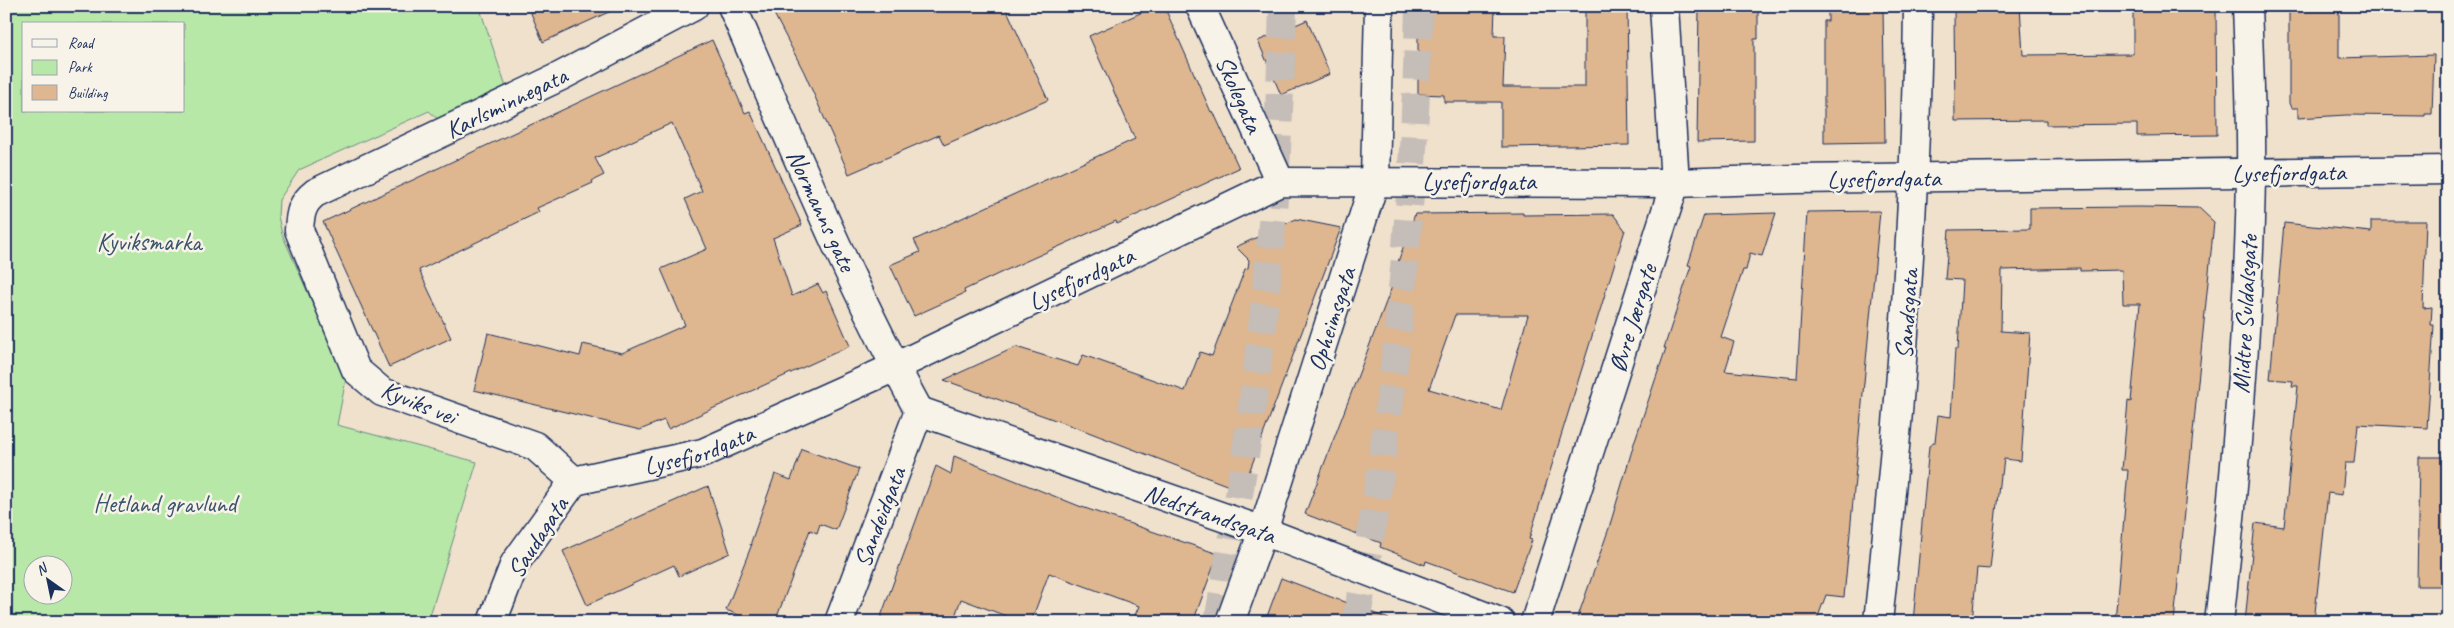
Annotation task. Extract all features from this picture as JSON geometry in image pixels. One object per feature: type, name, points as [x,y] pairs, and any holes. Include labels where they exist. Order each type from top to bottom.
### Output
[{"type":"street","name":"Karlsminnegata","points":[[315,193],[561,76],[694,6]]},
{"type":"street","name":"Normanns gate","points":[[732,6],[805,174],[895,367],[918,411]]},
{"type":"street","name":"Skolegata","points":[[1200,6],[1280,182]]},
{"type":"street","name":"Opheimsgata","points":[[1230,622],[1263,531],[1376,180],[1379,6]]},
{"type":"street","name":"Øvre Jærgate","points":[[1535,622],[1675,183],[1664,6]]},
{"type":"street","name":"Sandsgata","points":[[1878,622],[1897,443],[1909,278],[1912,178],[1917,102],[1918,6]]},
{"type":"street","name":"Midtre Suldalsgate","points":[[2219,622],[2230,528],[2244,340],[2251,172],[2247,6]]},
{"type":"street","name":"Lysefjordgata","points":[[574,480],[702,453],[895,367],[1280,182],[1376,180],[1675,183],[2448,170]]},
{"type":"street","name":"Kyviks vei","points":[[315,193],[304,201],[299,230],[356,370],[382,392],[535,446],[574,480]]},
{"type":"street","name":"Nedstrandsgata","points":[[918,411],[1263,531],[1500,622]]},
{"type":"street","name":"Sandeidgata","points":[[839,622],[918,411]]},
{"type":"street","name":"Saudagata","points":[[492,622],[515,563],[574,480]]},
{"type":"green space","points":[[6,6],[479,6],[508,93],[441,122],[429,111],[299,170],[279,200],[278,216],[282,234],[346,379],[337,425],[477,462],[428,622],[6,622]]},
{"type":"building","points":[[528,6],[622,6],[543,42]]},
{"type":"building","points":[[770,6],[1005,6],[1048,100],[944,145],[939,135],[849,174],[804,72]]},
{"type":"building","points":[[1156,6],[1164,6],[1211,112],[1213,111],[1239,168],[1117,224],[1116,221],[1013,267],[964,290],[965,293],[914,316],[890,265],[920,252],[914,240],[1135,139],[1089,36]]},
{"type":"building","points":[[1418,6],[1495,6],[1494,36],[1505,36],[1503,87],[1585,87],[1585,6],[1627,6],[1629,145],[1501,147],[1501,102],[1444,102],[1444,95],[1418,94]]},
{"type":"building","points":[[1699,6],[1758,6],[1758,39],[1754,39],[1754,141],[1697,142]]},
{"type":"building","points":[[1828,6],[1883,6],[1885,142],[1824,143],[1824,21],[1828,21]]},
{"type":"building","points":[[1954,6],[2020,6],[2023,55],[2133,54],[2133,6],[2216,6],[2217,135],[2137,136],[2137,124],[2046,125],[2046,120],[1955,121]]},
{"type":"building","points":[[2289,6],[2339,6],[2339,58],[2434,55],[2432,114],[2425,114],[2425,116],[2346,115],[2298,118],[2298,108],[2291,108],[2289,103]]},
{"type":"building","points":[[1307,20],[1330,74],[1281,95],[1258,41]]},
{"type":"building","points":[[712,40],[745,113],[750,111],[802,225],[773,238],[792,296],[818,284],[823,293],[826,291],[850,346],[668,429],[664,420],[640,430],[474,390],[488,333],[580,356],[583,344],[622,353],[685,325],[661,269],[707,249],[685,199],[702,191],[672,123],[595,158],[604,175],[592,181],[593,183],[537,208],[539,212],[419,270],[451,338],[389,367],[323,222]]},
{"type":"building","points":[[2030,208],[2199,208],[2214,222],[2174,622],[2115,622],[2128,470],[2122,470],[2128,401],[2131,402],[2140,304],[2123,304],[2122,270],[2080,271],[2080,268],[2002,270],[2001,331],[2030,333],[2021,461],[2004,459],[2002,475],[2000,475],[1990,569],[1977,568],[1972,622],[1913,622],[1929,446],[1935,442],[1938,415],[1951,417],[1955,349],[1958,349],[1962,280],[1945,279],[1949,230],[2030,229]]},
{"type":"building","points":[[1880,211],[1844,597],[1826,595],[1816,622],[1576,622],[1609,528],[1635,440],[1666,348],[1664,348],[1691,266],[1688,265],[1704,215],[1776,213],[1762,256],[1750,253],[1746,270],[1743,270],[1721,337],[1734,342],[1725,371],[1797,378],[1807,212]]},
{"type":"building","points":[[1415,214],[1613,214],[1625,230],[1529,539],[1532,540],[1513,592],[1426,561],[1425,565],[1380,547],[1381,543],[1305,514],[1396,276],[1393,276]],"holes":[[[1455,315],[1528,315],[1501,410],[1429,389]]]},
{"type":"building","points":[[1296,219],[1341,228],[1242,491],[1083,430],[944,380],[1016,347],[1078,366],[1083,355],[1185,391],[1200,352],[1212,356],[1245,269],[1248,268],[1249,260],[1236,247]]},
{"type":"building","points":[[2371,221],[2426,221],[2423,308],[2432,307],[2431,325],[2434,325],[2427,428],[2358,424],[2354,463],[2345,463],[2342,495],[2328,493],[2314,622],[2245,622],[2255,523],[2284,527],[2298,386],[2292,386],[2293,381],[2270,379],[2284,223],[2371,232]]},
{"type":"building","points":[[802,449],[859,469],[836,530],[820,524],[817,533],[810,530],[775,622],[756,622],[726,610],[752,544],[750,545],[775,474],[791,480]]},
{"type":"building","points":[[954,456],[1079,506],[1218,554],[1193,622],[1132,622],[1139,606],[1049,573],[1031,622],[1022,622],[961,599],[953,622],[879,622],[936,466],[951,474]]},
{"type":"building","points":[[2419,457],[2448,457],[2448,586],[2417,586]]},
{"type":"building","points":[[708,486],[730,553],[679,576],[674,565],[587,605],[563,551]]},
{"type":"building","points":[[1281,578],[1389,619],[1388,622],[1265,622]]},
{"type":"tunnel","points":[[1218,622],[1257,373],[1266,289],[1277,148],[1283,6]]},
{"type":"tunnel","points":[[1356,622],[1381,469],[1400,315],[1412,161],[1419,6]]},
{"type":"park label","name":"Kyviksmarka","points":[[149,241]]},
{"type":"park label","name":"Hetland gravlund","points":[[165,503]]}]
